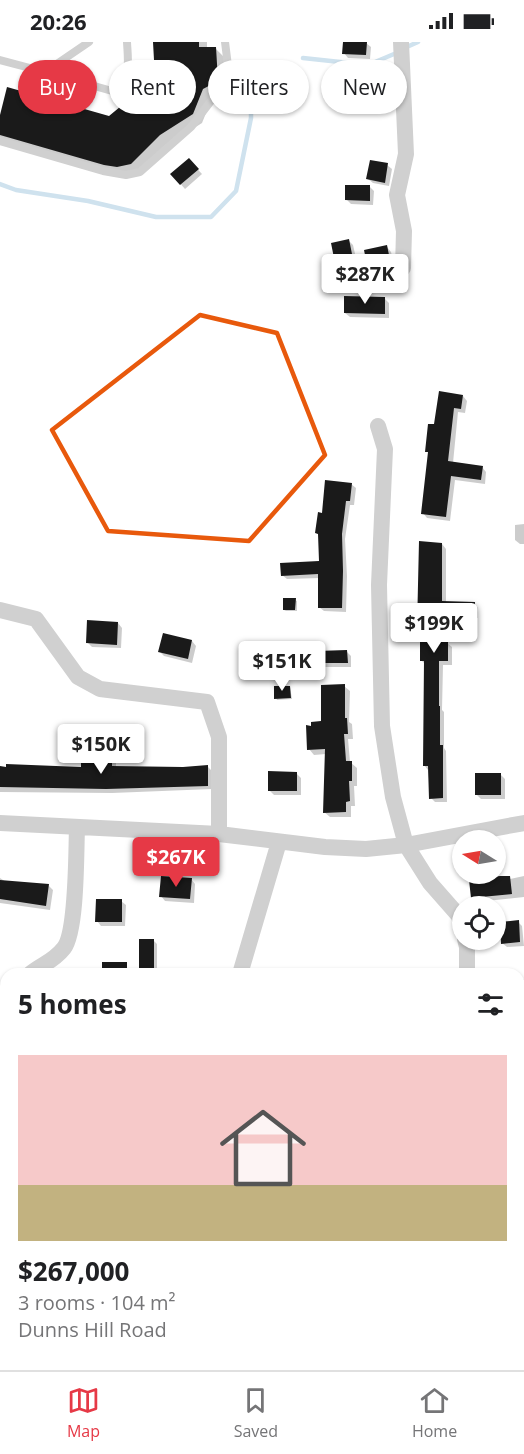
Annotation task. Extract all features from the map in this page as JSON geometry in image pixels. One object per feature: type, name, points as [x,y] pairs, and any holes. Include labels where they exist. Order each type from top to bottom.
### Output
[{"type":"street","points":[[401,42],[406,154],[397,195],[405,231],[403,268]]},
{"type":"street","points":[[378,426],[384,449],[379,585],[382,726],[393,796],[406,845],[430,883],[452,908]]},
{"type":"street","points":[[0,610],[36,619],[78,677],[100,689],[207,702],[219,737],[219,834]]},
{"type":"street","points":[[0,823],[219,834],[279,842],[366,849],[406,845],[524,823]]},
{"type":"street","points":[[40,968],[49,963],[65,946],[72,924],[77,827]]},
{"type":"street","points":[[242,968],[279,842]]},
{"type":"street","points":[[467,950],[467,968]]},
{"type":"lane","points":[[63,60],[89,42]]},
{"type":"lane","points":[[97,86],[112,90],[121,85],[127,76],[127,42]]},
{"type":"lane","points":[[0,141],[103,171],[126,175],[140,172],[191,127],[224,84],[228,66],[225,42]]},
{"type":"lane","points":[[0,60],[18,65]]},
{"type":"highlighted area","points":[[200,315],[277,333],[325,455],[249,541],[108,531],[52,430]]},
{"type":"building","points":[[153,42],[199,42],[199,47],[216,47],[217,60],[208,60],[208,86],[203,89],[196,106],[196,60],[154,60]]},
{"type":"building","points":[[343,42],[367,42],[366,55],[342,54]]},
{"type":"building","points":[[7,87],[18,90],[18,114],[97,113],[109,116],[111,114],[193,114],[160,135],[131,164],[117,167],[0,135],[0,115]]},
{"type":"building","points":[[189,158],[199,169],[180,185],[170,174]]},
{"type":"building","points":[[370,160],[388,163],[385,183],[366,179]]},
{"type":"building","points":[[345,185],[370,185],[370,201],[345,200]]},
{"type":"building","points":[[349,239],[352,254],[334,258],[331,243]]},
{"type":"building","points":[[387,245],[391,265],[368,270],[364,250]]},
{"type":"building","points":[[344,296],[385,297],[385,314],[344,313]]},
{"type":"building","points":[[439,391],[463,395],[461,409],[454,408],[448,461],[483,466],[481,480],[451,476],[446,517],[421,514],[428,452],[425,452],[428,424],[434,424]]},
{"type":"building","points":[[325,480],[352,483],[350,501],[346,501],[342,534],[342,608],[318,608],[318,574],[281,576],[280,563],[319,561],[318,534],[315,533],[318,512],[322,513]]},
{"type":"building","points":[[419,541],[442,543],[442,601],[475,602],[474,615],[444,614],[444,641],[448,641],[448,661],[439,661],[443,798],[429,799],[428,766],[423,766],[424,661],[420,661],[420,628],[417,628]]},
{"type":"building","points":[[283,598],[296,598],[295,610],[283,610]]},
{"type":"building","points":[[87,620],[118,622],[117,645],[86,643]]},
{"type":"building","points":[[163,633],[192,640],[188,659],[158,652]]},
{"type":"building","points":[[347,650],[348,663],[317,663],[317,651]]},
{"type":"building","points":[[345,684],[345,718],[347,718],[348,734],[344,734],[346,761],[352,761],[352,781],[349,781],[350,801],[346,802],[346,812],[323,813],[325,749],[307,750],[306,725],[311,726],[311,722],[321,721],[321,685]]},
{"type":"building","points":[[274,686],[290,686],[291,698],[274,699]]},
{"type":"building","points":[[81,746],[101,747],[101,749],[112,749],[112,766],[208,765],[208,786],[106,789],[0,787],[0,766],[6,767],[6,764],[81,767]]},
{"type":"building","points":[[268,771],[297,772],[297,791],[268,791]]},
{"type":"building","points":[[475,773],[501,773],[501,795],[475,795]]},
{"type":"building","points":[[161,876],[192,878],[190,899],[159,897]]},
{"type":"building","points":[[506,876],[510,876],[512,894],[471,896],[469,884],[506,884]]},
{"type":"building","points":[[0,880],[49,884],[46,906],[0,899]]},
{"type":"building","points":[[96,899],[122,899],[122,922],[95,922]]},
{"type":"building","points":[[519,920],[520,942],[506,943],[506,921]]},
{"type":"building","points":[[139,939],[154,939],[154,968],[139,968]]},
{"type":"building","points":[[102,962],[127,962],[127,968],[102,968]]},
{"type":"waterway","points":[[409,46],[418,42]]},
{"type":"waterway","points":[[303,58],[368,65],[394,54]]},
{"type":"waterway","points":[[0,184],[16,190],[88,201],[156,217],[211,217],[236,191],[251,114]]}]
